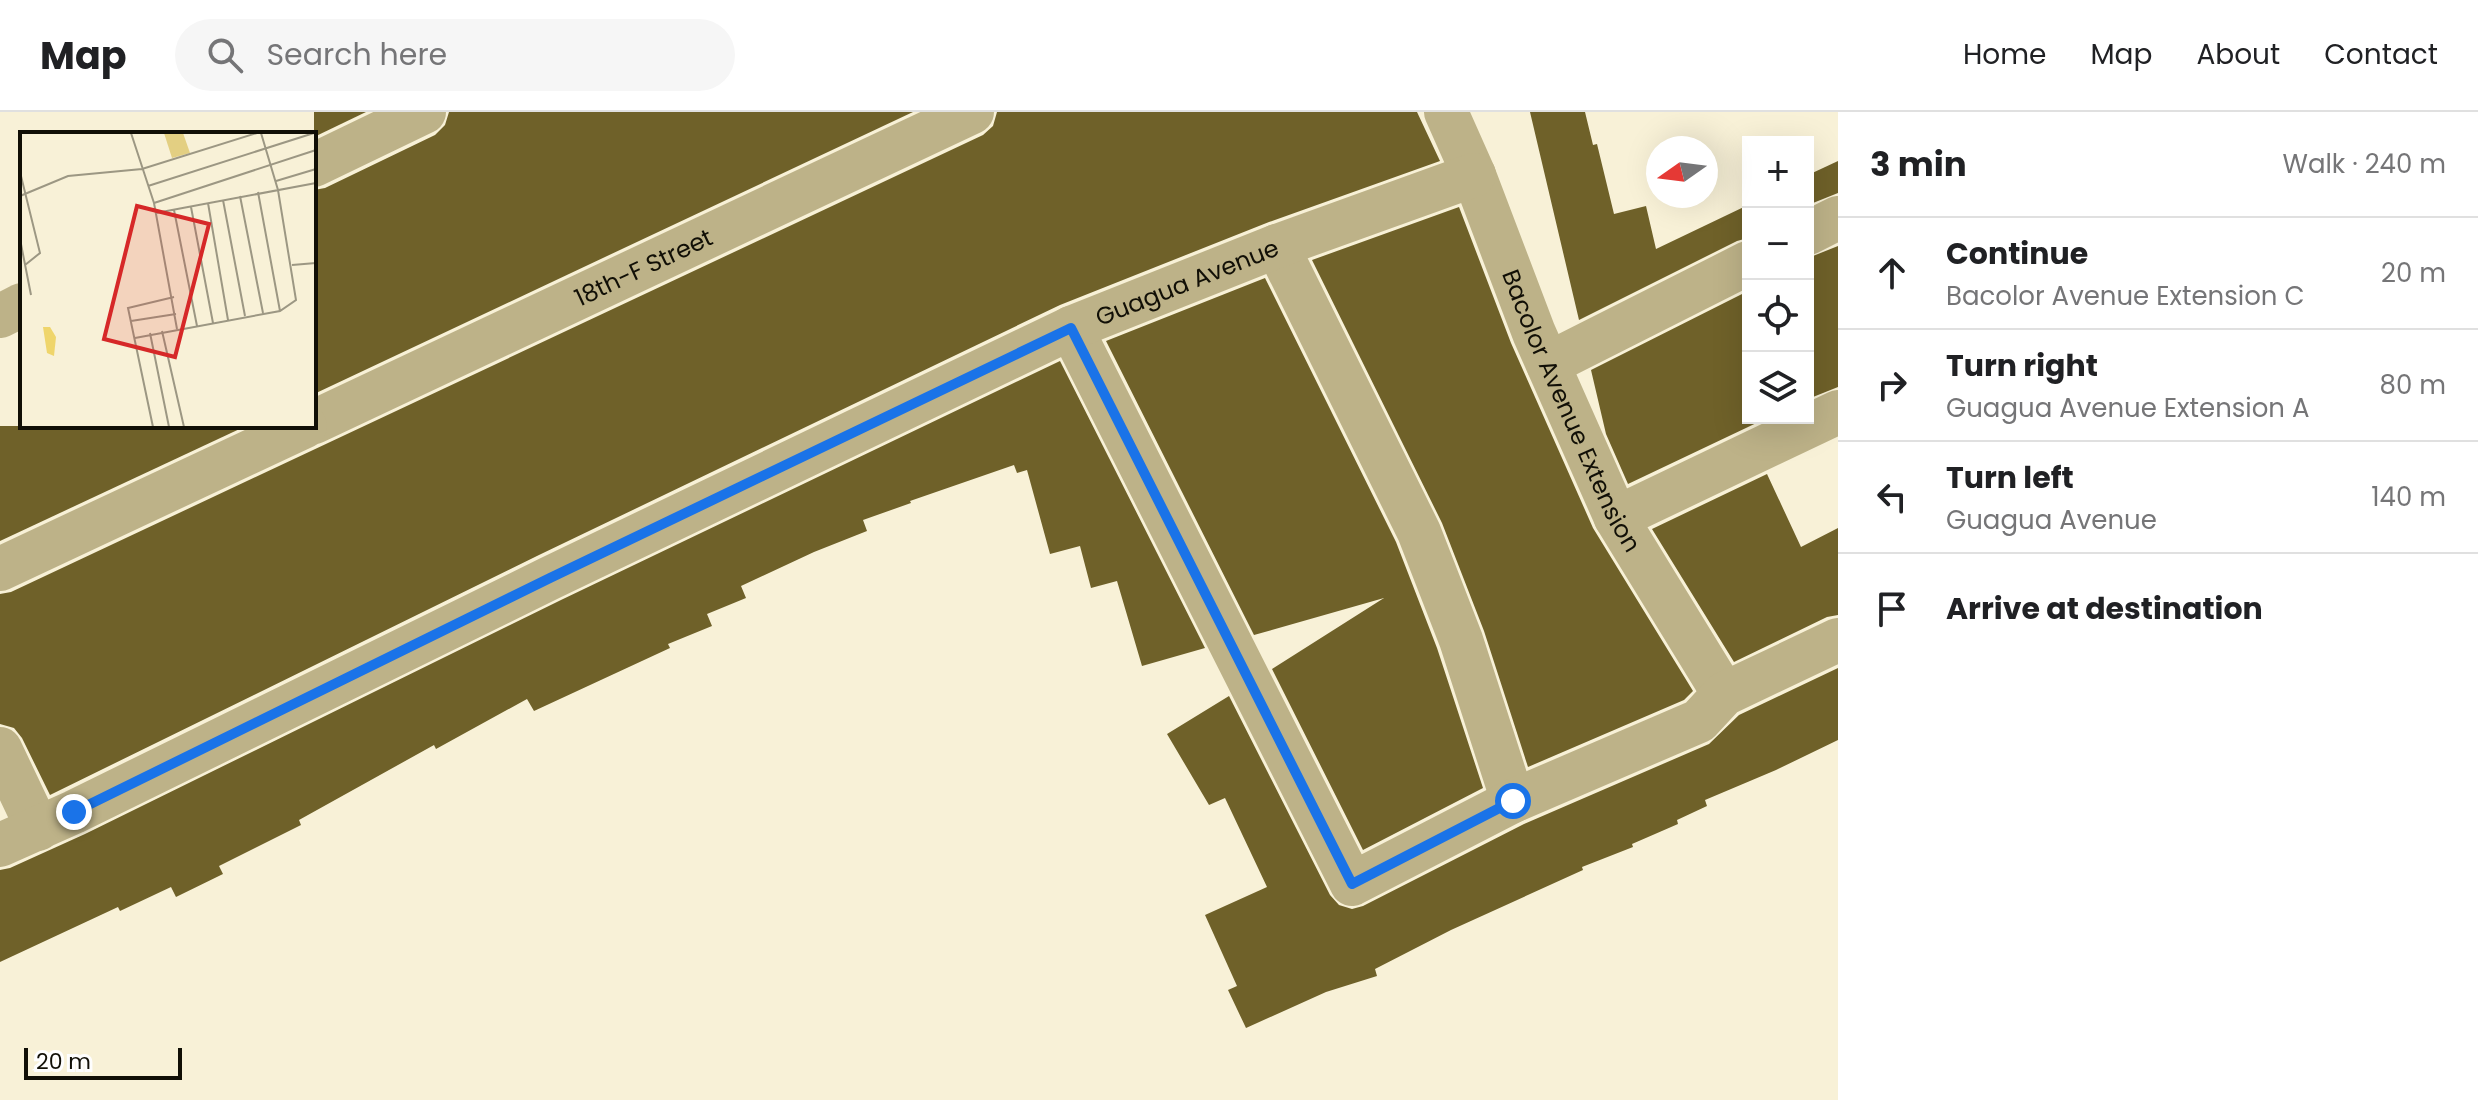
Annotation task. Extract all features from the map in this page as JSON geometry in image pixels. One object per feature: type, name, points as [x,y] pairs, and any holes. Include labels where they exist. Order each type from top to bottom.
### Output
[{"type":"street","points":[[316,164],[424,112]]},
{"type":"street","name":"18th-F Street","points":[[316,421],[972,112]]},
{"type":"street","name":"Bacolor Avenue Extension","points":[[1446,112],[1548,364],[1616,518],[1724,694]]},
{"type":"street","name":"Guagua Avenue","points":[[19,837],[1071,328],[1277,246],[1474,175]]},
{"type":"street","points":[[1814,230],[1838,218]]},
{"type":"street","points":[[1277,246],[1419,532],[1461,640],[1513,801]]},
{"type":"street","points":[[1548,364],[1742,266]]},
{"type":"street","points":[[0,316],[20,306]]},
{"type":"street","points":[[1071,328],[1352,884],[1513,801],[1699,721],[1724,694],[1838,640]]},
{"type":"street","points":[[1616,518],[1838,412]]},
{"type":"street","points":[[0,569],[301,428]]},
{"type":"street","points":[[0,749],[19,837]]},
{"type":"building","points":[[314,112],[366,112],[316,136]]},
{"type":"building","points":[[449,112],[913,112],[316,393],[316,190],[435,135],[445,125]]},
{"type":"building","points":[[997,112],[1417,112],[1440,161],[1269,222],[1060,305],[539,555],[50,795],[22,738],[14,728],[0,724],[0,594],[11,592],[983,135],[993,126]]},
{"type":"building","points":[[1530,112],[1585,112],[1593,145],[1597,144],[1614,214],[1646,206],[1656,249],[1742,208],[1742,240],[1579,320]]},
{"type":"building","points":[[1838,161],[1838,193],[1814,203],[1814,172]]},
{"type":"building","points":[[1459,207],[1511,343],[1593,528],[1693,691],[1684,700],[1528,767],[1484,631],[1442,523],[1312,260]]},
{"type":"building","points":[[1838,246],[1838,387],[1814,397],[1814,280],[1814,256]]},
{"type":"building","points":[[1265,278],[1396,542],[1437,648],[1483,788],[1363,850],[1272,669],[1384,598],[1254,635],[1106,341]]},
{"type":"building","points":[[1742,294],[1742,424],[1754,424],[1628,484],[1606,434],[1591,370]]},
{"type":"building","points":[[1060,361],[1205,648],[1142,666],[1117,581],[1091,588],[1080,546],[1050,554],[1027,470],[1017,473],[1014,465],[863,520],[867,531],[741,586],[746,598],[707,614],[712,626],[668,644],[670,648],[534,711],[527,699],[436,749],[434,745],[299,820],[301,825],[219,866],[223,874],[176,897],[171,887],[120,911],[118,907],[0,962],[0,870],[85,834],[561,600]]},
{"type":"building","points":[[0,426],[242,428],[0,541]]},
{"type":"building","points":[[1767,474],[1801,547],[1838,528],[1838,615],[1827,617],[1734,662],[1652,529]]},
{"type":"building","points":[[1838,668],[1838,740],[1705,800],[1707,806],[1677,820],[1678,824],[1632,844],[1633,847],[1582,867],[1583,870],[1451,930],[1375,969],[1377,976],[1326,992],[1246,1028],[1228,990],[1237,986],[1205,915],[1267,887],[1225,798],[1209,805],[1167,734],[1229,696],[1330,895],[1339,905],[1352,909],[1524,824],[1709,744],[1739,715]]},
{"type":"route","points":[[74,812],[550,578],[1071,328],[1352,884],[1513,801]]}]
